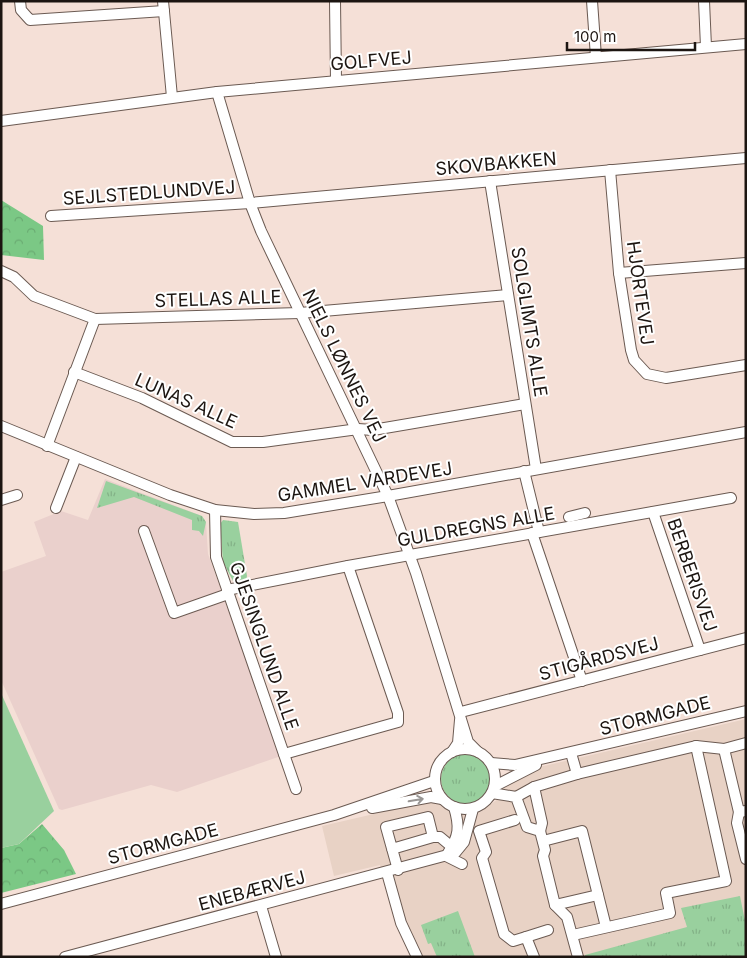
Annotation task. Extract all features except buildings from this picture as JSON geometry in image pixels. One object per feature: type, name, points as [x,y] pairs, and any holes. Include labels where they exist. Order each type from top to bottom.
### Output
[{"type":"street","points":[[20,1],[21,10],[30,20],[163,6],[172,97]]},
{"type":"street","points":[[335,1],[336,81]]},
{"type":"street","points":[[592,1],[596,57]]},
{"type":"street","points":[[704,1],[706,47]]},
{"type":"street","name":"GOLFVEJ","points":[[1,122],[217,92],[746,44]]},
{"type":"street","name":"NIELS LØNNES VEJ","points":[[217,92],[250,202],[300,313],[358,429],[388,496],[461,712],[468,742],[478,752]]},
{"type":"street","name":"SKOVBAKKEN","points":[[250,202],[746,158]]},
{"type":"street","name":"HJORTEVEJ","points":[[610,170],[619,273],[634,360],[647,374],[666,378],[746,365]]},
{"type":"street","name":"SOLGLIMTS ALLE","points":[[490,181],[536,469]]},
{"type":"street","name":"SEJLSTEDLUNDVEJ","points":[[51,216],[250,202]]},
{"type":"street","points":[[619,273],[746,263]]},
{"type":"street","name":"STELLAS ALLE","points":[[1,271],[14,277],[34,296],[95,319],[300,313],[508,294]]},
{"type":"street","points":[[47,446],[95,319]]},
{"type":"street","name":"LUNAS ALLE","points":[[74,372],[142,398],[232,442],[263,442],[358,429],[373,430],[525,404]]},
{"type":"street","name":"GAMMEL VARDEVEJ","points":[[1,426],[170,495],[215,510],[254,514],[284,513],[388,496],[746,432]]},
{"type":"street","points":[[56,508],[76,458]]},
{"type":"street","points":[[524,471],[535,532],[582,681]]},
{"type":"street","points":[[1,500],[17,495]]},
{"type":"street","name":"GULDREGNS ALLE","points":[[144,531],[174,613],[227,592],[348,566],[535,532],[578,517],[653,512],[731,498]]},
{"type":"street","name":"GJESINGLUND ALLE","points":[[215,510],[216,557],[296,789]]},
{"type":"street","name":"BERBERISVEJ","points":[[653,512],[700,650]]},
{"type":"street","points":[[284,754],[398,722],[398,713],[348,566]]},
{"type":"street","name":"STIGÅRDSVEJ","points":[[461,712],[746,638]]},
{"type":"street","name":"STORMGADE","points":[[491,763],[515,765],[746,711]]},
{"type":"street","name":"NIELS LØNNES VEJ","points":[[452,752],[458,743],[461,712]]},
{"type":"street","points":[[494,789],[516,797],[534,787],[577,774],[696,746],[724,749],[746,743]]},
{"type":"street","points":[[572,935],[670,913],[666,893],[726,881],[696,746]]},
{"type":"street","points":[[470,749],[478,752],[491,763],[495,772],[494,789],[481,805],[473,809],[454,808],[442,799],[437,792],[434,781],[438,766],[452,752],[470,749]]},
{"type":"street","points":[[724,749],[742,811],[738,823],[746,859]]},
{"type":"street","points":[[572,753],[577,774]]},
{"type":"street","name":"STORMGADE","points":[[494,789],[528,768],[572,753]]},
{"type":"street","name":"STORMGADE","points":[[1,904],[334,815],[434,781]]},
{"type":"street","points":[[534,787],[542,823],[541,836],[545,850],[543,856],[555,905],[567,917],[578,957]]},
{"type":"street","name":"STORMGADE","points":[[334,815],[431,797],[442,799]]},
{"type":"street","points":[[516,797],[527,827],[541,836],[582,831],[606,928]]},
{"type":"street","points":[[449,851],[458,838],[459,825],[454,808]]},
{"type":"street","name":"ENEBÆRVEJ","points":[[66,957],[398,870],[449,851],[455,854],[464,842],[473,809]]},
{"type":"street","points":[[398,870],[386,827],[428,817],[433,837]]},
{"type":"street","points":[[515,820],[480,830],[486,852],[482,858],[504,934],[513,941],[548,930]]},
{"type":"street","points":[[392,849],[433,837],[440,837],[449,851],[462,864]]},
{"type":"street","points":[[387,873],[401,923],[417,957]]},
{"type":"street","points":[[555,905],[598,895]]},
{"type":"street","points":[[261,906],[276,957]]},
{"type":"street","points":[[526,937],[534,957]]},
{"type":"shaded area","points":[[105,479],[202,516],[206,522],[208,554],[281,756],[177,792],[151,785],[62,810],[59,809],[1,680],[1,572],[46,556],[34,522],[61,511],[88,520]]},
{"type":"shaded area","points":[[746,719],[746,957],[412,957],[397,927],[380,865],[334,876],[322,826],[430,801],[452,809],[477,814],[501,797],[505,775]]},
{"type":"green space","points":[[1,200],[43,226],[44,260],[1,255]]},
{"type":"green space","points":[[106,481],[202,516],[206,522],[203,536],[199,531],[192,530],[192,520],[134,497],[97,508]]},
{"type":"green space","points":[[223,520],[238,522],[247,576],[246,580],[233,581],[223,562],[220,524]]},
{"type":"green space","points":[[1,693],[54,811],[19,844],[1,848]]},
{"type":"green space","points":[[466,754],[476,756],[484,761],[489,769],[491,779],[489,789],[484,797],[476,802],[466,804],[456,802],[448,797],[443,789],[441,779],[443,769],[448,761],[456,756]]},
{"type":"green space","points":[[42,824],[64,850],[76,874],[1,893],[1,848],[19,844]]},
{"type":"green space","points":[[740,896],[746,926],[746,957],[585,957],[585,955],[687,927],[681,908]]},
{"type":"green space","points":[[458,911],[475,957],[437,957],[431,943],[428,944],[421,925]]}]
